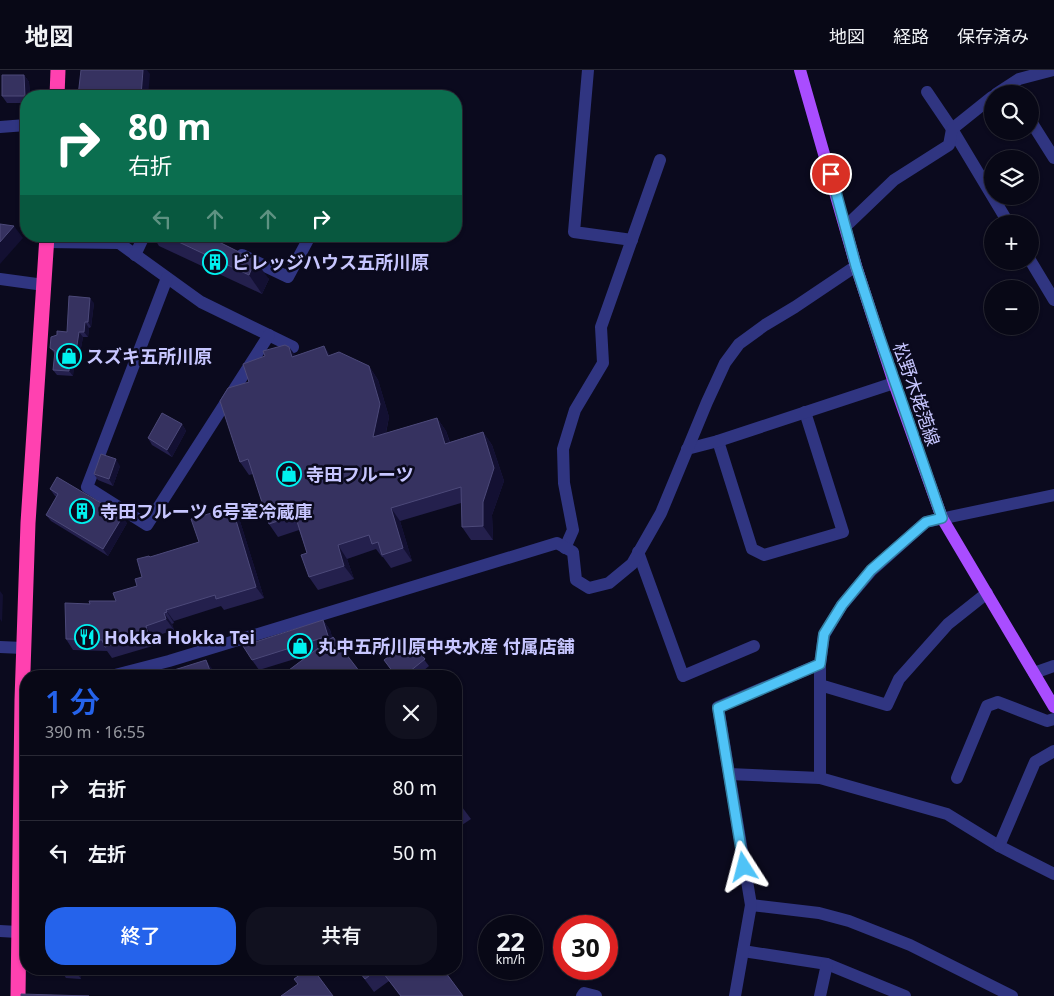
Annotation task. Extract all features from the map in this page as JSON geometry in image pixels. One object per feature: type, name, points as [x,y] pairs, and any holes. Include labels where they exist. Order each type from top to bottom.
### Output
[{"type":"highway","points":[[57,90],[58,70]]},
{"type":"highway","points":[[24,670],[28,523],[47,242]]},
{"type":"highway","points":[[18,996],[20,854]]},
{"type":"main road","name":"松野木姥萢線","points":[[800,70],[856,266],[894,383],[942,518],[1054,707]]},
{"type":"street","points":[[588,70],[574,232],[632,240]]},
{"type":"street","points":[[1014,85],[1019,79],[1053,70]]},
{"type":"street","points":[[927,92],[952,129],[1004,215]]},
{"type":"street","points":[[846,226],[894,180],[948,145],[952,129],[984,103]]},
{"type":"street","points":[[0,127],[20,125]]},
{"type":"street","points":[[1039,134],[1054,158]]},
{"type":"street","points":[[565,548],[573,530],[564,483],[563,449],[575,410],[603,363],[600,327],[660,160]]},
{"type":"street","points":[[101,242],[119,243],[201,302],[293,347]]},
{"type":"street","points":[[135,255],[141,242]]},
{"type":"street","points":[[228,248],[288,277],[307,242]]},
{"type":"street","points":[[134,670],[557,543],[572,552],[576,580],[589,588],[609,583],[632,564],[661,513],[725,363],[739,344],[856,266]]},
{"type":"street","points":[[1036,270],[1054,300]]},
{"type":"street","points":[[0,278],[44,285]]},
{"type":"street","points":[[167,278],[88,486],[147,525],[269,336]]},
{"type":"street","points":[[687,449],[718,441],[894,383]]},
{"type":"street","points":[[718,441],[752,549],[764,555],[842,532],[804,412]]},
{"type":"street","points":[[820,778],[820,664],[824,634],[842,605],[871,570],[926,522],[1054,495]]},
{"type":"street","points":[[638,552],[683,676],[754,646]]},
{"type":"street","points":[[820,685],[887,705],[899,680],[948,624],[987,593]]},
{"type":"street","points":[[0,647],[24,648]]},
{"type":"street","points":[[735,996],[751,905],[718,708],[820,664]]},
{"type":"street","points":[[1034,673],[1054,666]]},
{"type":"street","points":[[957,778],[987,706],[998,702],[1047,722],[1054,719]]},
{"type":"street","points":[[999,846],[1035,762],[1054,751]]},
{"type":"street","points":[[729,774],[820,778],[947,814],[999,846],[1054,874]]},
{"type":"street","points":[[751,905],[819,913],[849,921],[910,945],[1012,996]]},
{"type":"street","points":[[0,931],[18,932]]},
{"type":"street","points":[[743,951],[827,964],[905,996]]},
{"type":"street","points":[[820,996],[827,964]]},
{"type":"street","points":[[582,996],[584,993],[596,996]]},
{"type":"building","points":[[81,70],[143,70],[141,90],[79,90]]},
{"type":"building","points":[[2,75],[24,75],[25,90],[20,90],[20,96],[2,96]]},
{"type":"building","points":[[0,224],[14,226],[0,242]]},
{"type":"building","points":[[179,242],[219,242],[255,260],[249,275]]},
{"type":"building","points":[[69,296],[90,298],[88,322],[85,322],[84,332],[79,332],[75,358],[70,359],[69,371],[53,370],[55,351],[50,348],[51,337],[57,335],[57,331],[67,332]]},
{"type":"building","points":[[285,345],[289,347],[292,357],[324,346],[328,356],[339,352],[369,366],[380,404],[373,437],[437,418],[445,444],[483,432],[494,468],[483,502],[483,526],[462,527],[461,487],[391,508],[403,548],[382,555],[378,542],[372,544],[369,535],[338,545],[344,566],[309,577],[301,555],[307,553],[295,515],[269,524],[248,459],[240,462],[220,401],[228,388],[249,382],[243,364],[265,356],[263,351]]},
{"type":"building","points":[[162,413],[182,424],[167,450],[148,438]]},
{"type":"building","points":[[101,454],[116,459],[109,479],[94,474]]},
{"type":"building","name":"寺田フルーツ 6号室冷蔵庫","points":[[57,477],[123,516],[103,549],[46,515],[58,494],[50,489]]},
{"type":"building","points":[[232,507],[256,587],[216,599],[215,595],[166,610],[167,612],[164,613],[166,619],[146,626],[148,634],[105,647],[102,640],[66,639],[65,603],[90,604],[89,601],[116,601],[113,593],[137,586],[135,579],[142,577],[137,559],[150,557],[199,542],[191,519]]},
{"type":"building","points":[[323,620],[328,636],[252,660],[243,646]]},
{"type":"building","points":[[333,637],[358,670],[289,670]]},
{"type":"building","points":[[413,645],[425,659],[411,670],[392,670],[384,660],[401,647],[404,652]]},
{"type":"building","points":[[206,660],[210,670],[174,670]]},
{"type":"building","points":[[300,975],[317,975],[333,996],[281,996],[298,984],[294,979]]},
{"type":"building","points":[[362,975],[370,975],[365,979]]},
{"type":"building","points":[[385,975],[447,975],[463,996],[401,996]]},
{"type":"building","points":[[21,994],[89,996],[21,996]]},
{"type":"place","name":"ビレッジハウス五所川原","points":[[215,262]]},
{"type":"place","name":"スズキ五所川原","points":[[69,356]]},
{"type":"place","name":"寺田フルーツ","points":[[289,474]]},
{"type":"place","name":"寺田フルーツ 6号室冷蔵庫","points":[[82,511]]},
{"type":"place","name":"Hokka Hokka Tei","points":[[87,637]]},
{"type":"place","name":"丸中五所川原中央水産 付属店舗","points":[[300,646]]},
{"type":"route","points":[[744,867],[718,708],[820,664],[824,634],[842,605],[871,570],[926,522],[942,518],[894,383],[856,266],[831,174]]}]
